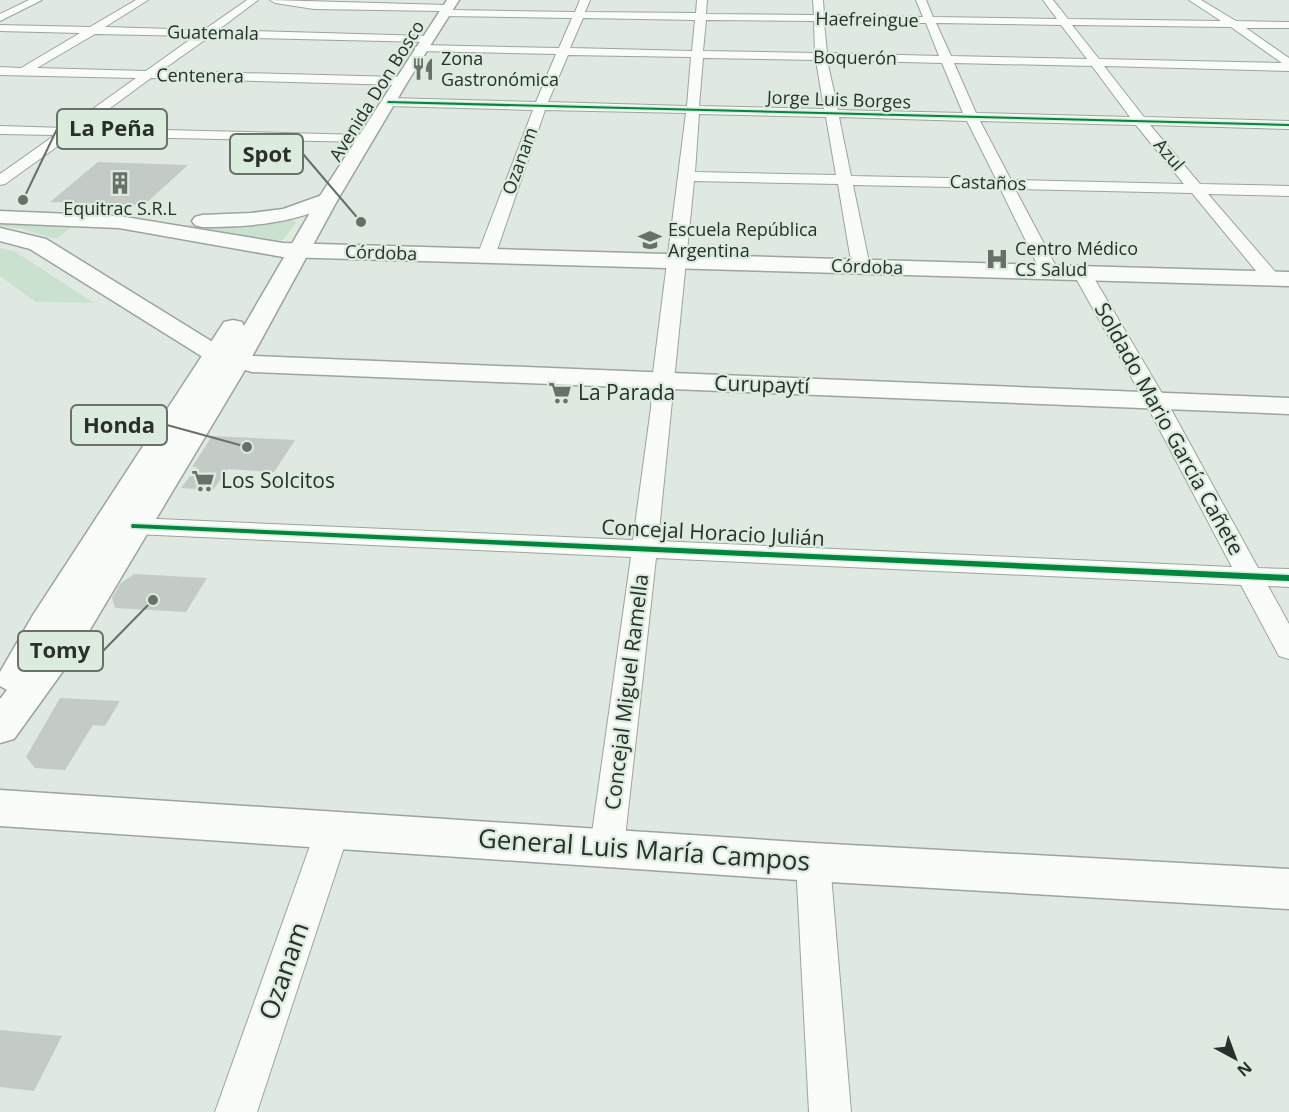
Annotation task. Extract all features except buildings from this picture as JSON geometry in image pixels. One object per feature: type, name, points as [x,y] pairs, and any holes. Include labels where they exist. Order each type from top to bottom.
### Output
[{"type":"main road","name":"Avenida Don Bosco","points":[[0,705],[46,624],[226,357],[448,7]]},
{"type":"main road","points":[[0,218],[119,222],[266,218],[300,212],[328,199]]},
{"type":"main road","name":"Córdoba","points":[[119,222],[292,250],[1281,279]]},
{"type":"main road","points":[[0,234],[23,238],[50,250],[226,357]]},
{"type":"main road","name":"Avenida Don Bosco","points":[[0,728],[63,644],[135,526],[226,357]]},
{"type":"main road","name":"Curupaytí","points":[[226,357],[273,366],[1289,406]]},
{"type":"main road","name":"General Luis María Campos","points":[[0,808],[813,862],[1289,889]]},
{"type":"street","points":[[0,18],[36,0]]},
{"type":"street","points":[[0,86],[143,0]]},
{"type":"street","points":[[0,182],[253,0]]},
{"type":"street","name":"Haefreingue","points":[[275,0],[314,6],[448,7],[579,15],[702,8],[821,19],[1289,25]]},
{"type":"street","name":"Ozanam","points":[[486,256],[540,106],[585,0]]},
{"type":"street","points":[[818,0],[821,19],[821,57],[834,114],[861,267]]},
{"type":"street","points":[[921,0],[972,118],[1050,272]]},
{"type":"street","name":"Azul","points":[[1048,0],[1141,123],[1281,279]]},
{"type":"street","points":[[1194,0],[1235,25],[1289,65]]},
{"type":"street","name":"Concejal Miguel Ramella","points":[[607,848],[662,408],[662,381],[687,176],[702,8]]},
{"type":"street","name":"Guatemala","points":[[0,28],[206,33],[424,43]]},
{"type":"street","name":"Boquerón","points":[[424,43],[564,51],[1289,65]]},
{"type":"street","name":"Centenera","points":[[0,71],[400,81]]},
{"type":"street","name":"Jorge Luis Borges","points":[[388,102],[1289,125]]},
{"type":"street","points":[[0,130],[365,140]]},
{"type":"street","name":"Castaños","points":[[687,176],[1289,192]]},
{"type":"street","name":"Soldado Mario García Cañete","points":[[1082,273],[1155,400],[1289,649]]},
{"type":"street","name":"Concejal Horacio Julián","points":[[135,526],[1289,578]]},
{"type":"street","name":"Ozanam","points":[[236,1112],[333,829]]},
{"type":"street","points":[[813,862],[830,1112]]},
{"type":"green space","points":[[293,220],[296,222],[283,240],[274,241],[183,225],[242,224]]},
{"type":"green space","points":[[0,224],[72,226],[57,239],[22,229],[0,226]]},
{"type":"green space","points":[[0,248],[14,251],[94,303],[36,302],[0,276]]},
{"type":"cycle path","points":[[388,102],[1289,125]]},
{"type":"cycle path","points":[[135,526],[1289,578]]},
{"type":"place","name":"Zona Gastronómica","points":[[423,69]]},
{"type":"place","name":"Equitrac S.R.L","points":[[120,183]]},
{"type":"place","name":"La Peña","points":[[23,200]]},
{"type":"place","name":"Spot","points":[[361,222]]},
{"type":"place","name":"Escuela República Argentina","points":[[650,240]]},
{"type":"place","name":"Centro Médico CS Salud","points":[[997,259]]},
{"type":"place","name":"La Parada","points":[[560,393]]},
{"type":"place","name":"Honda","points":[[247,447]]},
{"type":"place","name":"Los Solcitos","points":[[203,481]]},
{"type":"place","name":"Tomy","points":[[153,600]]}]
